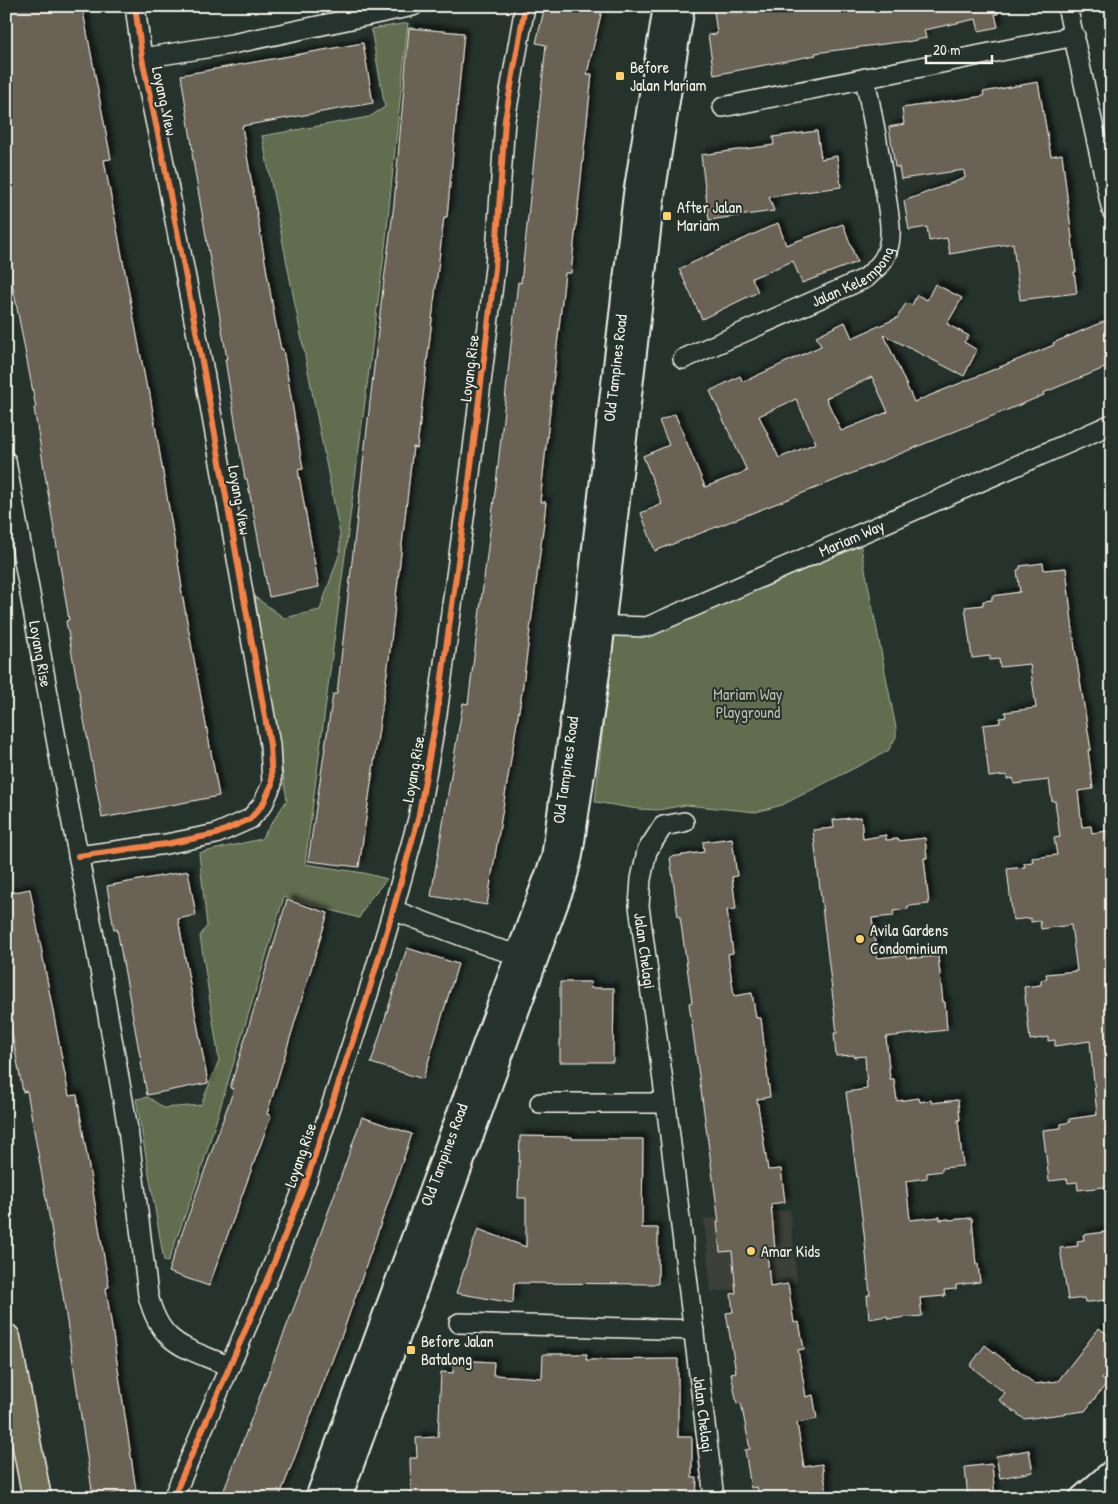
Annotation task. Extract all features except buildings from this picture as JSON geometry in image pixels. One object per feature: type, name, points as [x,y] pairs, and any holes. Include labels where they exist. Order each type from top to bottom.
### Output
[{"type":"main road","points":[[6,1338],[37,1498]]},
{"type":"street","name":"Loyang View","points":[[78,856],[166,844],[216,834],[250,820],[263,804],[272,784],[270,745],[204,372],[142,58],[136,6]]},
{"type":"street","name":"Loyang View","points":[[142,58],[232,44],[414,6]]},
{"type":"street","name":"Loyang Rise","points":[[173,1498],[269,1275],[307,1179],[393,910],[418,819],[437,714],[469,482],[495,268],[505,120],[524,6]]},
{"type":"street","name":"Old Tampines Road","points":[[317,1498],[527,957],[564,883],[571,854],[588,742],[594,626],[635,194],[665,6]]},
{"type":"street","name":"Old Tampines Road","points":[[594,626],[653,196],[683,6]]},
{"type":"street","points":[[1068,6],[1112,211]]},
{"type":"street","points":[[723,107],[1075,36]]},
{"type":"street","name":"Jalan Kelempong","points":[[683,359],[866,278],[882,262],[888,248],[890,234],[879,149],[865,78]]},
{"type":"street","name":"Mariam Way","points":[[594,626],[647,627],[1046,451],[1112,424]]},
{"type":"street","name":"Loyang Rise","points":[[6,461],[96,945],[128,1129],[151,1308],[160,1328],[172,1339],[196,1353],[230,1367]]},
{"type":"street","name":"Jalan Chelagi","points":[[684,822],[663,826],[647,852],[641,879],[639,906],[666,1103],[714,1498]]},
{"type":"street","points":[[393,910],[491,947],[527,957]]},
{"type":"street","name":"Old Tampines Road","points":[[340,1498],[527,957]]},
{"type":"street","points":[[540,1103],[666,1103]]},
{"type":"street","points":[[459,1323],[694,1330]]},
{"type":"street","points":[[1081,1498],[1108,1482]]},
{"type":"shaded area","name":"Amar Kids","points":[[790,1210],[797,1283],[711,1292],[704,1219]]},
{"type":"green space","points":[[408,23],[385,247],[305,864],[364,873],[387,879],[369,900],[359,918],[284,897],[199,1177],[168,1262],[164,1261],[136,1099],[148,1097],[164,1108],[201,1105],[219,1060],[200,936],[207,926],[199,853],[261,839],[287,800],[255,597],[284,618],[320,610],[340,552],[340,534],[262,136],[369,117],[385,107],[371,29]]},
{"type":"green space","name":"Mariam Way Playground","points":[[859,538],[896,728],[896,737],[888,751],[782,805],[756,812],[686,805],[658,810],[638,809],[595,802],[613,631]]},
{"type":"cycle path","points":[[78,856],[166,844],[216,834],[250,819],[263,804],[272,784],[270,745],[204,372],[142,58],[135,6]]},
{"type":"cycle path","points":[[173,1498],[269,1275],[307,1179],[365,1004],[418,819],[437,714],[469,482],[495,268],[505,120],[525,6]]},
{"type":"place","name":"Before Jalan Mariam","points":[[620,76]]},
{"type":"place","name":"After Jalan Mariam","points":[[667,216]]},
{"type":"place","name":"Avila Gardens Condominium","points":[[860,939]]},
{"type":"place","name":"Amar Kids","points":[[751,1251]]},
{"type":"place","name":"Before Jalan Batalong","points":[[411,1350]]}]
